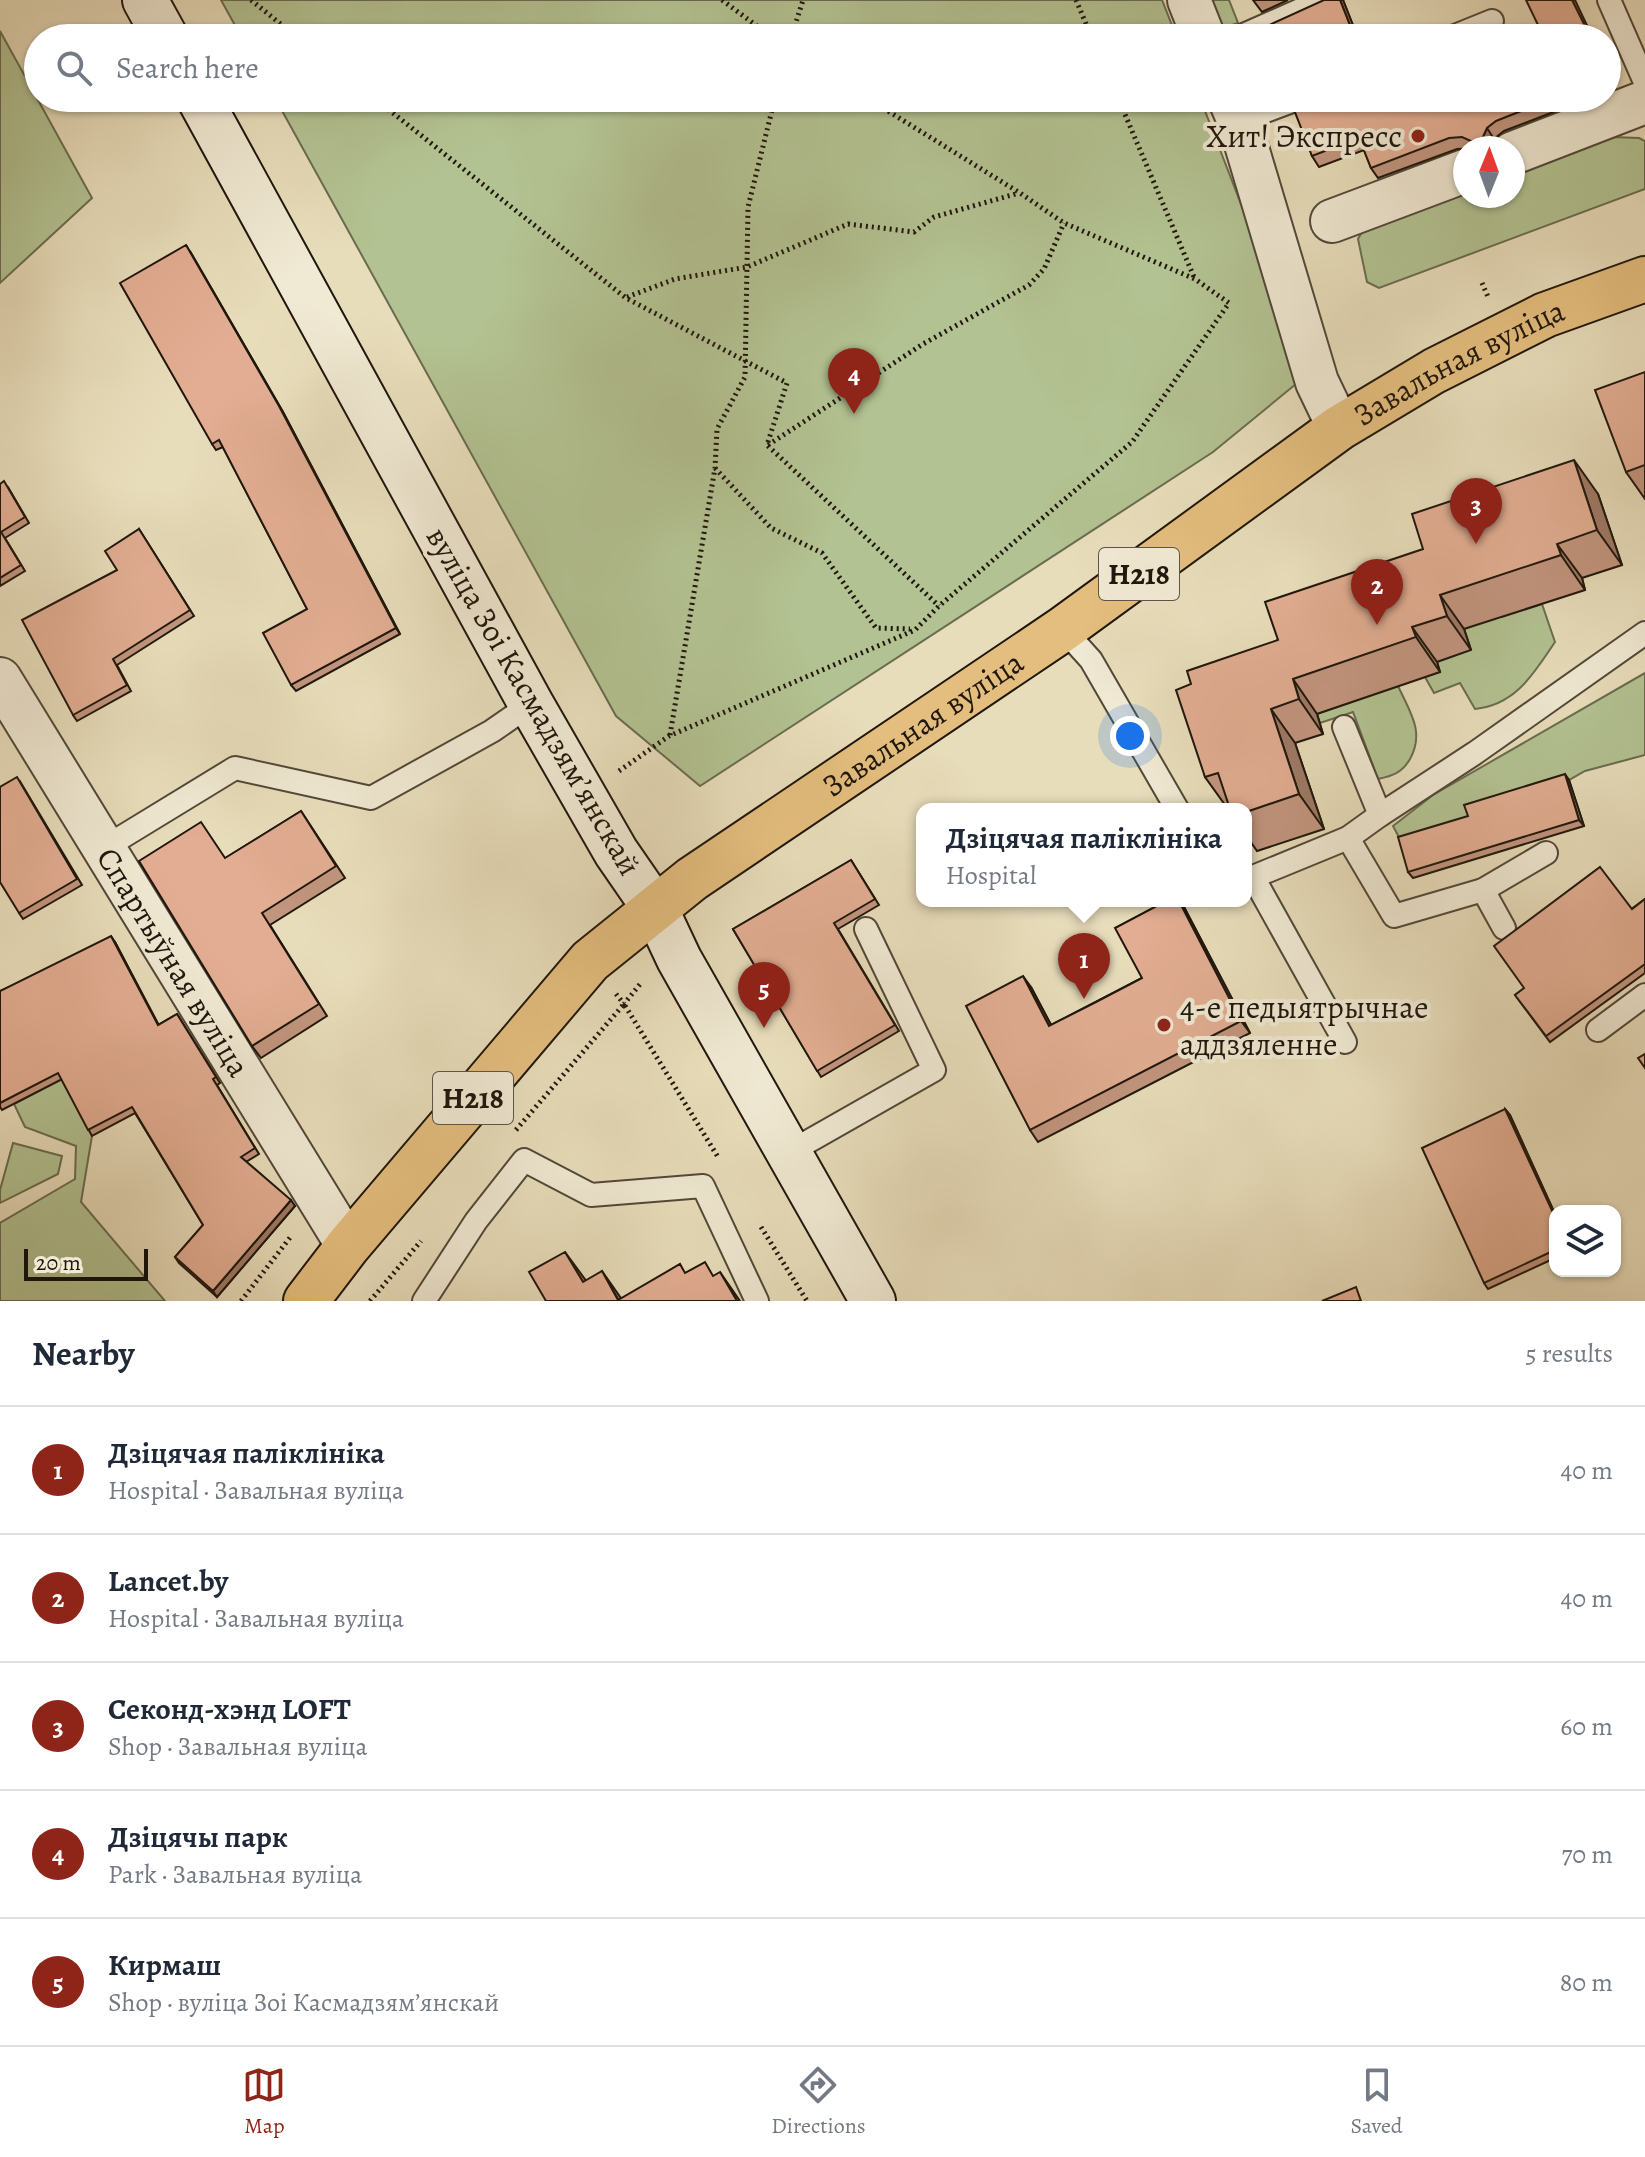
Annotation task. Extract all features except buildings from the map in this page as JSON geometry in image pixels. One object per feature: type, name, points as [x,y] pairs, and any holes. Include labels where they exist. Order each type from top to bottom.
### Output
[{"type":"main road","points":[[145,0],[158,24]]},
{"type":"main road","name":"вуліца Зоі Касмадзямʼянскай","points":[[207,112],[531,704],[616,852],[656,910],[679,959],[873,1301]]},
{"type":"main road","name":"Завальная вуліца","points":[[306,1301],[348,1246],[590,961],[692,879],[1063,629],[1339,428],[1434,371],[1545,315],[1645,279]]},
{"type":"street","points":[[1189,0],[1198,24]]},
{"type":"street","points":[[1621,111],[1645,102]]},
{"type":"street","points":[[1235,112],[1317,382],[1339,428]]},
{"type":"street","points":[[1525,148],[1619,112]]},
{"type":"street","points":[[1332,221],[1453,176]]},
{"type":"street","name":"Спартыўная вуліца","points":[[0,679],[348,1246]]},
{"type":"lane","points":[[1269,24],[1323,0]]},
{"type":"lane","points":[[1609,0],[1620,24]]},
{"type":"lane","points":[[1485,24],[1492,21]]},
{"type":"lane","points":[[1621,27],[1645,82]]},
{"type":"lane","points":[[1063,629],[1091,660],[1174,803]]},
{"type":"lane","points":[[1252,875],[1348,838],[1645,633]]},
{"type":"lane","points":[[104,848],[235,768],[371,798],[492,731],[531,704]]},
{"type":"lane","points":[[1344,727],[1380,815]]},
{"type":"lane","points":[[1348,838],[1394,916],[1483,890],[1546,853]]},
{"type":"lane","points":[[1252,881],[1345,1042]]},
{"type":"lane","points":[[1483,890],[1504,928]]},
{"type":"lane","points":[[788,1153],[934,1070],[866,929]]},
{"type":"lane","points":[[1598,1030],[1645,995]]},
{"type":"lane","points":[[424,1301],[476,1221],[524,1160],[591,1195],[703,1186],[757,1301]]},
{"type":"path","points":[[251,0],[281,24]]},
{"type":"path","points":[[722,0],[754,24]]},
{"type":"path","points":[[795,24],[803,0]]},
{"type":"path","points":[[1076,0],[1086,24]]},
{"type":"path","points":[[392,112],[626,298],[787,383],[767,445]]},
{"type":"path","points":[[669,736],[715,468],[717,429],[745,377],[748,207],[772,112]]},
{"type":"path","points":[[614,774],[669,736],[915,630],[939,606],[1132,442],[1229,303],[1195,279],[1064,223],[890,112]]},
{"type":"path","points":[[1124,112],[1195,279]]},
{"type":"path","points":[[626,298],[675,279],[747,267],[848,224],[914,232],[934,217],[1020,193]]},
{"type":"path","points":[[767,445],[923,344],[1029,285],[1044,269],[1064,223]]},
{"type":"path","points":[[767,445],[939,606]]},
{"type":"path","points":[[715,468],[771,528],[822,553],[876,628],[915,630]]},
{"type":"path","points":[[512,1135],[624,1004],[724,1166]]},
{"type":"path","points":[[241,1301],[320,1199]]},
{"type":"path","points":[[757,1220],[807,1301]]},
{"type":"path","points":[[370,1301],[431,1230]]},
{"type":"green space","points":[[221,0],[1162,0],[1171,24],[234,24]]},
{"type":"green space","points":[[1205,0],[1229,0],[1238,23],[1215,24]]},
{"type":"green space","points":[[0,31],[24,75],[24,112],[45,112],[92,198],[0,283]]},
{"type":"green space","points":[[283,112],[1205,112],[1307,375],[1213,452],[700,786],[616,716]]},
{"type":"green space","points":[[1612,137],[1645,141],[1645,189],[1379,288],[1367,282],[1358,239],[1365,226],[1453,194],[1453,208],[1525,208],[1525,169]]},
{"type":"green space","points":[[1542,604],[1555,642],[1531,676],[1513,694],[1502,701],[1475,709],[1460,683],[1434,693],[1425,677],[1437,662],[1460,616],[1502,617]]},
{"type":"green space","points":[[1645,673],[1645,755],[1585,771],[1569,780],[1469,810],[1472,822],[1402,843],[1393,826],[1433,795]]},
{"type":"green space","points":[[1398,686],[1414,722],[1416,740],[1407,764],[1400,771],[1378,779],[1353,712],[1320,723],[1312,702]]},
{"type":"green space","points":[[62,1079],[92,1136],[81,1202],[165,1301],[0,1301],[0,1223],[75,1179],[76,1146],[25,1127],[14,1104]]},
{"type":"green space","points":[[13,1143],[62,1156],[58,1174],[0,1203],[0,1190]]},
{"type":"place","name":"Хит! Экспресс","points":[[1418,136]]},
{"type":"place","name":"Дзіцячы парк","points":[[854,414]]},
{"type":"place","name":"Секонд-хэнд LOFT","points":[[1476,544]]},
{"type":"place","name":"Lancet.by","points":[[1377,625]]},
{"type":"place","name":"Дзіцячая паліклініка","points":[[1084,999]]},
{"type":"place","name":"4-е педыятрычнае аддзяленне","points":[[1164,1025]]},
{"type":"place","name":"Кирмаш","points":[[764,1028]]}]
